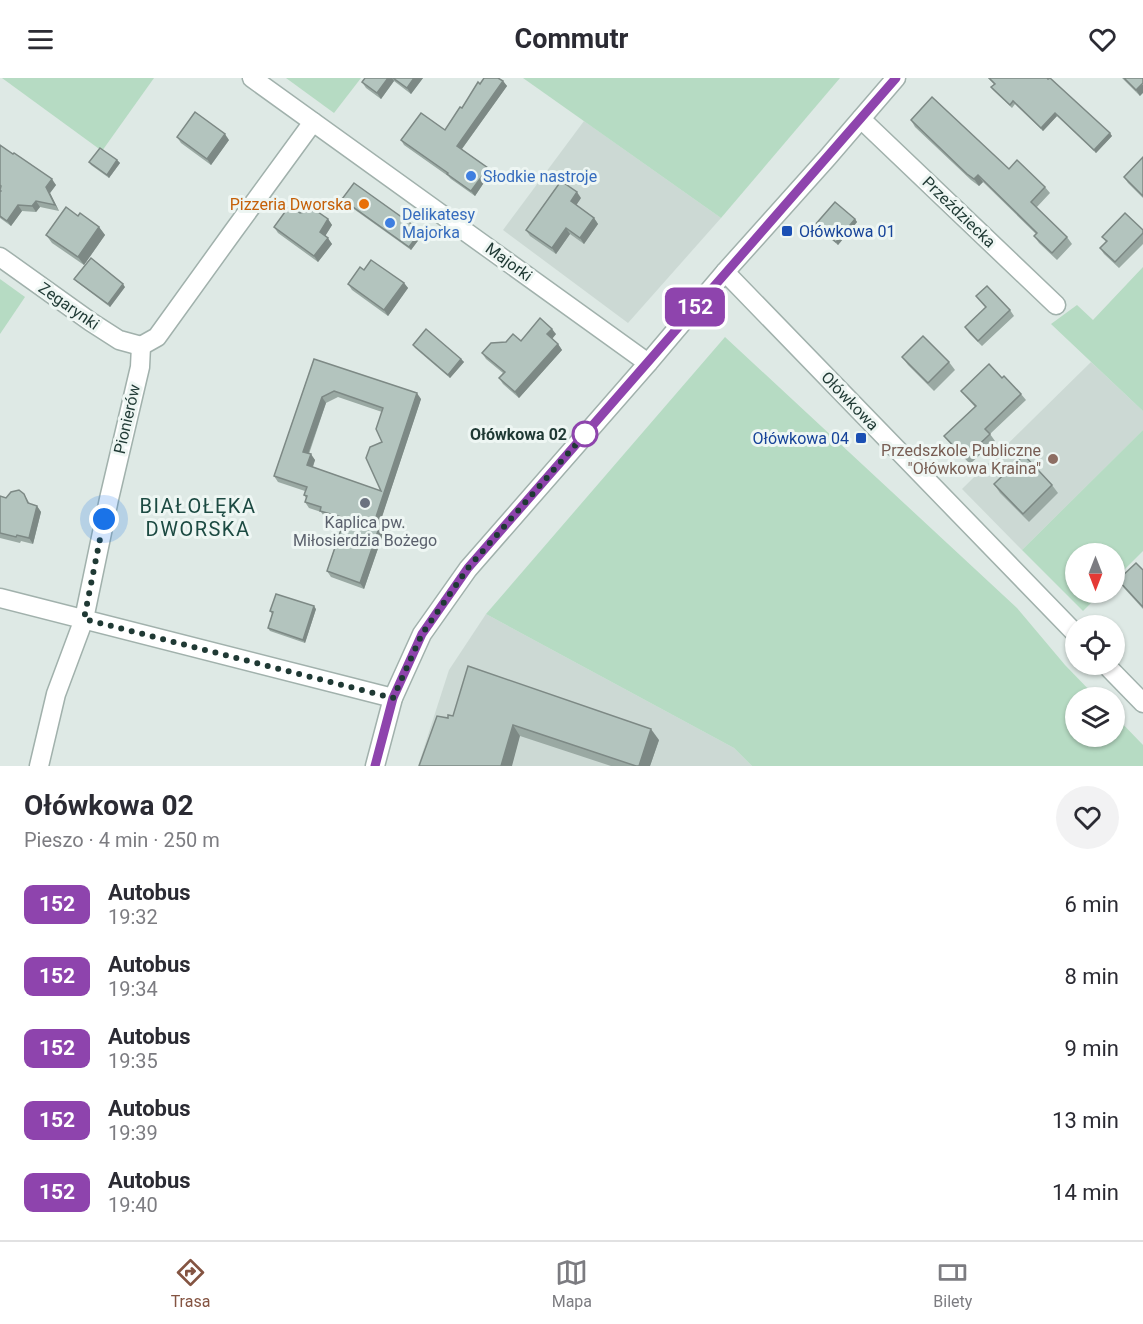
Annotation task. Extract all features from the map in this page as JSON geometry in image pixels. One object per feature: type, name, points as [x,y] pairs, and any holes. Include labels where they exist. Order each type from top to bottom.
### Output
[{"type":"street","name":"Majorki","points":[[252,78],[648,363]]},
{"type":"street","points":[[375,766],[393,698],[422,634],[468,568],[896,78]]},
{"type":"street","name":"Przeździecka","points":[[861,119],[1056,305]]},
{"type":"street","points":[[141,346],[158,337],[313,122]]},
{"type":"street","name":"Zegarynki","points":[[0,257],[119,340],[141,346]]},
{"type":"street","name":"Ołówkowa","points":[[725,272],[1065,623]]},
{"type":"street","name":"Pionierów","points":[[39,766],[56,694],[84,619],[108,500],[140,367],[141,346]]},
{"type":"street","points":[[0,598],[393,698]]},
{"type":"street","points":[[1116,675],[1143,703]]},
{"type":"shaded area","points":[[584,121],[721,218],[628,323],[503,230]]},
{"type":"shaded area","name":"Przedszkole Publiczne \"Ołówkowa Kraina\"","points":[[1091,362],[1143,411],[1143,430],[1022,550],[962,489]]},
{"type":"shaded area","points":[[486,614],[734,748],[752,766],[418,766],[449,670]]},
{"type":"green space","points":[[2,78],[154,78],[102,151]]},
{"type":"green space","points":[[286,78],[361,78],[334,113]]},
{"type":"green space","points":[[523,78],[840,78],[721,218]]},
{"type":"green space","points":[[1143,267],[1143,411],[1051,324],[1077,305],[1093,320]]},
{"type":"green space","points":[[0,279],[25,297],[0,334]]},
{"type":"green space","points":[[725,337],[1017,608],[1065,665],[1065,675],[1075,675],[1086,687],[1065,687],[1065,747],[1125,747],[1125,726],[1143,745],[1143,766],[752,766],[734,748],[486,614]]},
{"type":"green space","points":[[1143,430],[1143,551],[1125,569],[1125,543],[1065,543],[1065,593],[1022,550]]},
{"type":"green space","points":[[1075,603],[1091,603],[1083,611]]},
{"type":"building","points":[[365,78],[388,78],[377,93],[362,82]]},
{"type":"building","points":[[393,78],[414,78],[407,88]]},
{"type":"building","points":[[484,78],[498,78],[503,81],[457,146],[488,168],[471,191],[401,140],[421,113],[445,130],[478,82],[480,84]]},
{"type":"building","points":[[989,78],[1050,78],[1110,133],[1094,150],[1055,113],[1041,128],[1013,101],[1010,105],[991,87],[995,84]]},
{"type":"building","points":[[1124,78],[1143,78],[1143,83],[1136,90]]},
{"type":"building","points":[[932,97],[1009,169],[1017,160],[1045,187],[1031,202],[1067,237],[1052,253],[1034,236],[1037,233],[978,175],[974,179],[967,174],[911,120]]},
{"type":"building","points":[[195,112],[225,134],[207,159],[177,137]]},
{"type":"building","points":[[0,145],[52,179],[46,187],[55,205],[36,201],[32,206],[18,205],[7,221],[0,216]]},
{"type":"building","points":[[100,148],[117,160],[107,175],[89,162]]},
{"type":"building","points":[[1143,157],[1143,196],[1124,177]]},
{"type":"building","points":[[561,181],[577,192],[571,201],[594,218],[580,238],[566,228],[552,248],[526,230]]},
{"type":"building","points":[[354,183],[421,231],[409,247],[342,199]]},
{"type":"building","points":[[835,202],[855,219],[836,242],[815,225]]},
{"type":"building","points":[[290,205],[300,213],[315,210],[328,219],[320,232],[328,238],[314,256],[274,227]]},
{"type":"building","points":[[66,207],[78,216],[80,213],[99,227],[78,257],[46,235]]},
{"type":"building","points":[[1125,213],[1143,230],[1143,233],[1115,262],[1100,248],[1107,241],[1102,237]]},
{"type":"building","points":[[91,258],[123,284],[108,304],[74,279]]},
{"type":"building","points":[[371,260],[404,283],[384,310],[348,284],[360,267],[364,270]]},
{"type":"building","points":[[987,286],[1010,310],[978,341],[965,327],[986,307],[976,296]]},
{"type":"building","points":[[540,318],[552,329],[547,334],[558,344],[515,392],[499,378],[505,372],[482,353],[491,343],[506,342],[513,334],[521,341]]},
{"type":"building","points":[[426,329],[461,359],[448,375],[413,345]]},
{"type":"building","points":[[923,336],[949,362],[928,383],[902,357]]},
{"type":"building","points":[[314,359],[417,393],[373,526],[379,528],[360,583],[327,571],[345,518],[320,511],[321,507],[305,502],[307,496],[304,495],[307,487],[274,476]],"holes":[[[334,391],[383,408],[376,429],[382,442],[370,447],[366,458],[381,491],[307,465],[311,454],[303,452],[322,397]]]},
{"type":"building","points":[[989,364],[1021,394],[985,429],[990,434],[965,458],[944,436],[976,406],[961,391]]},
{"type":"building","name":"Przedszkole Publiczne \"Ołówkowa Kraina\"","points":[[1024,455],[1052,485],[1023,514],[994,484]]},
{"type":"building","points":[[19,490],[24,494],[28,503],[37,506],[29,538],[0,533],[0,496],[6,498],[11,492]]},
{"type":"building","points":[[1136,563],[1143,570],[1143,607],[1125,588],[1125,573]]},
{"type":"building","points":[[276,594],[314,606],[303,640],[268,628],[273,612],[270,611]]},
{"type":"building","points":[[468,666],[651,729],[639,766],[513,725],[501,766],[419,766],[437,716],[448,718],[448,715],[453,716]]},
{"type":"bus line","name":"152","points":[[375,766],[393,698],[422,634],[468,568],[896,78]]},
{"type":"place","name":"Słodkie nastroje","points":[[471,176]]},
{"type":"place","name":"Pizzeria Dworska","points":[[364,204]]},
{"type":"place","name":"Delikatesy Majorka","points":[[390,223]]},
{"type":"place","name":"Ołówkowa 01","points":[[787,231]]},
{"type":"place","name":"Ołówkowa 02","points":[[585,434]]},
{"type":"place","name":"Ołówkowa 04","points":[[861,438]]},
{"type":"place","name":"Przedszkole Publiczne \"Ołówkowa Kraina\"","points":[[1053,459]]},
{"type":"place","name":"Kaplica pw. Miłosierdzia Bożego","points":[[365,503]]},
{"type":"district","name":"BIAŁOŁĘKA DWORSKA","points":[[198,518]]},
{"type":"route","points":[[104,519],[84,619],[393,698],[422,634],[468,568],[585,434]]}]
